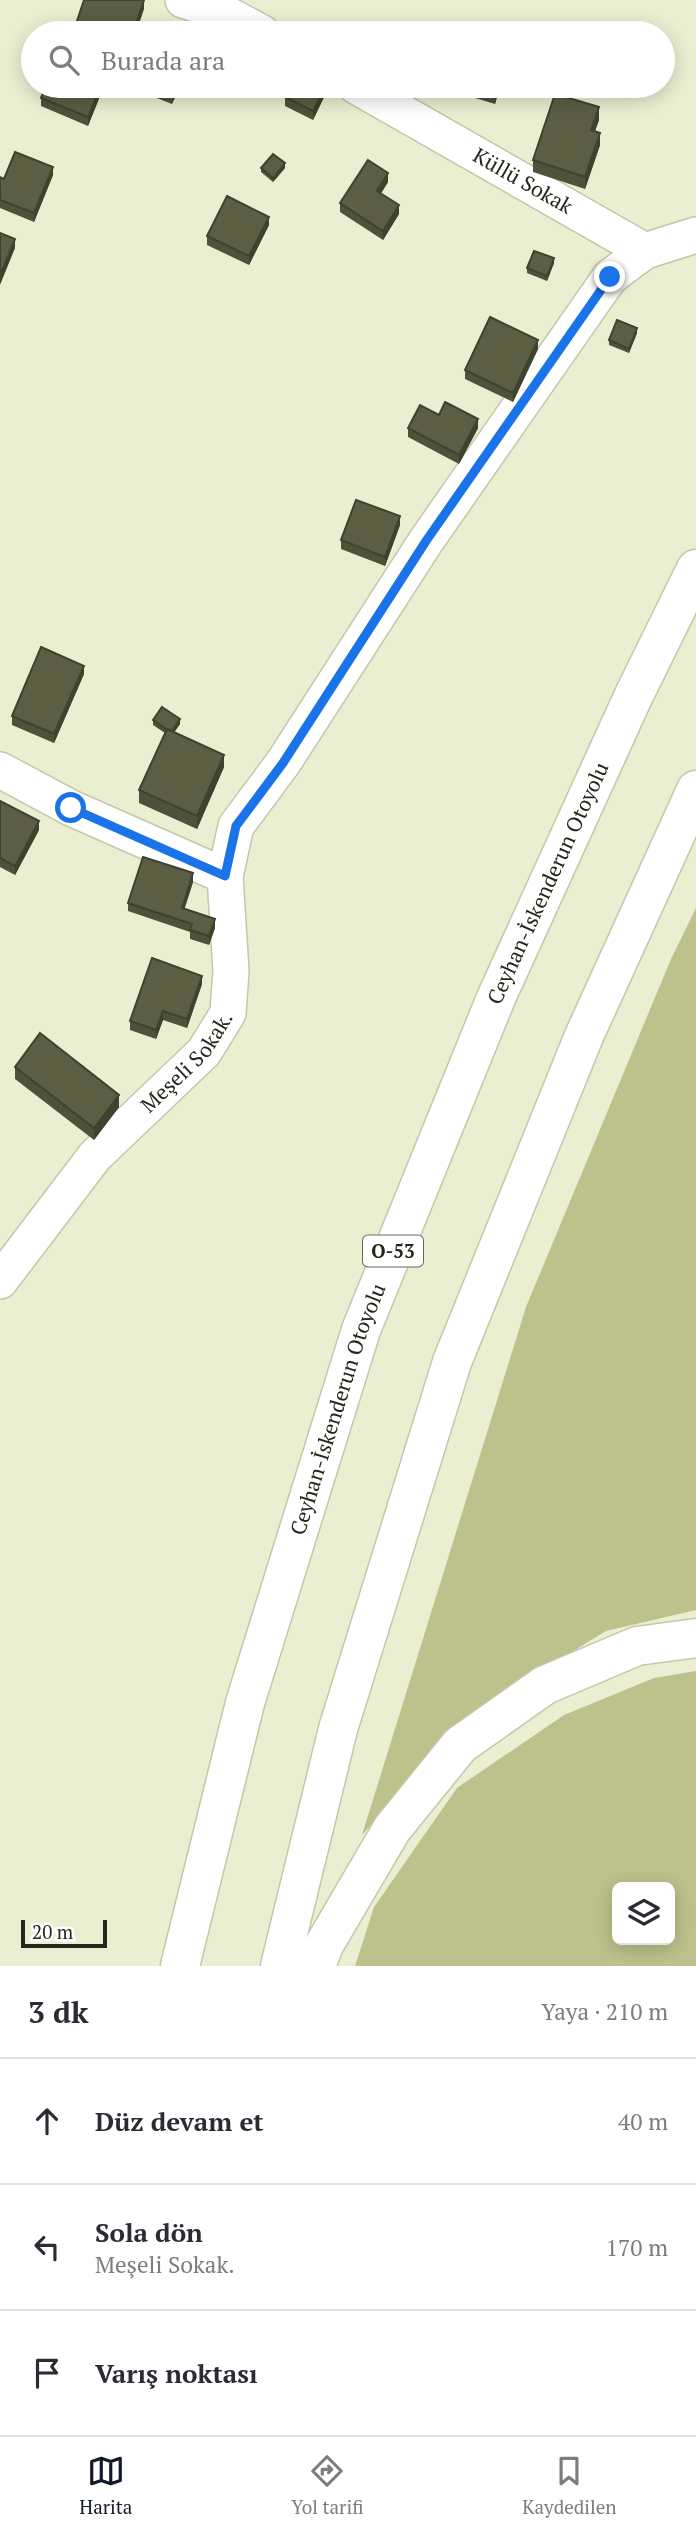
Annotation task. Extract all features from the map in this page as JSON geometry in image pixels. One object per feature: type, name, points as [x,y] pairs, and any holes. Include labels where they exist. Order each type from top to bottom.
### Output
[{"type":"highway","name":"Ceyhan-İskenderun Otoyolu","points":[[180,1966],[245,1703],[361,1330],[496,998],[633,697],[696,569]]},
{"type":"highway","points":[[280,1966],[338,1729],[452,1362],[584,1036],[696,790]]},
{"type":"highway","points":[[153,1966],[234,1701],[361,1330]]},
{"type":"highway","points":[[316,1966],[324,1945],[392,1829],[460,1745],[545,1685],[637,1646],[696,1638]]},
{"type":"street","points":[[183,0],[225,13],[240,21]]},
{"type":"street","name":"Küllü Sokak","points":[[377,98],[645,251]]},
{"type":"street","points":[[645,251],[696,235]]},
{"type":"street","name":"Meşeli Sokak.","points":[[0,1281],[95,1156],[204,1052],[228,1013],[231,971],[225,876],[236,826],[283,763],[426,541],[610,277],[645,251]]},
{"type":"street","points":[[0,770],[71,808],[225,876]]},
{"type":"green space","points":[[696,908],[696,1610],[606,1631],[469,1715],[362,1835],[526,1307],[671,959]]},
{"type":"green space","points":[[696,1671],[696,1966],[355,1966],[374,1907],[457,1788],[564,1715],[654,1678]]},
{"type":"building","points":[[84,0],[144,0],[137,21],[77,21]]},
{"type":"building","points":[[41,98],[96,98],[88,117]]},
{"type":"building","points":[[287,98],[320,98],[313,111]]},
{"type":"building","points":[[554,98],[569,98],[599,107],[591,130],[600,133],[585,177],[533,160]]},
{"type":"building","points":[[15,152],[53,167],[34,213],[0,200],[0,177],[4,179]]},
{"type":"building","points":[[273,154],[285,163],[273,178],[261,168]]},
{"type":"building","points":[[368,160],[388,173],[377,191],[399,205],[383,231],[340,203]]},
{"type":"building","points":[[227,196],[269,217],[249,256],[207,236]]},
{"type":"building","points":[[0,233],[15,239],[0,276]]},
{"type":"building","points":[[534,251],[554,258],[547,276],[527,268]]},
{"type":"building","points":[[490,317],[538,340],[513,393],[465,370]]},
{"type":"building","points":[[617,320],[637,328],[629,349],[609,340]]},
{"type":"building","points":[[445,402],[478,419],[459,455],[408,428],[420,405],[439,415]]},
{"type":"building","points":[[356,500],[400,516],[385,557],[341,540]]},
{"type":"building","points":[[41,647],[84,666],[54,734],[12,716]]},
{"type":"building","points":[[162,707],[180,719],[172,731],[153,720]]},
{"type":"building","points":[[167,729],[224,755],[197,816],[139,790]]},
{"type":"building","points":[[0,801],[39,821],[15,866],[0,858]]},
{"type":"building","points":[[143,857],[193,873],[182,908],[215,919],[209,936],[190,930],[192,924],[128,903]]},
{"type":"building","points":[[152,958],[202,976],[187,1019],[163,1011],[156,1030],[130,1021]]},
{"type":"building","points":[[40,1033],[119,1095],[94,1128],[15,1067]]},
{"type":"route","points":[[71,808],[225,876],[236,826],[283,763],[426,541],[610,277]]}]
